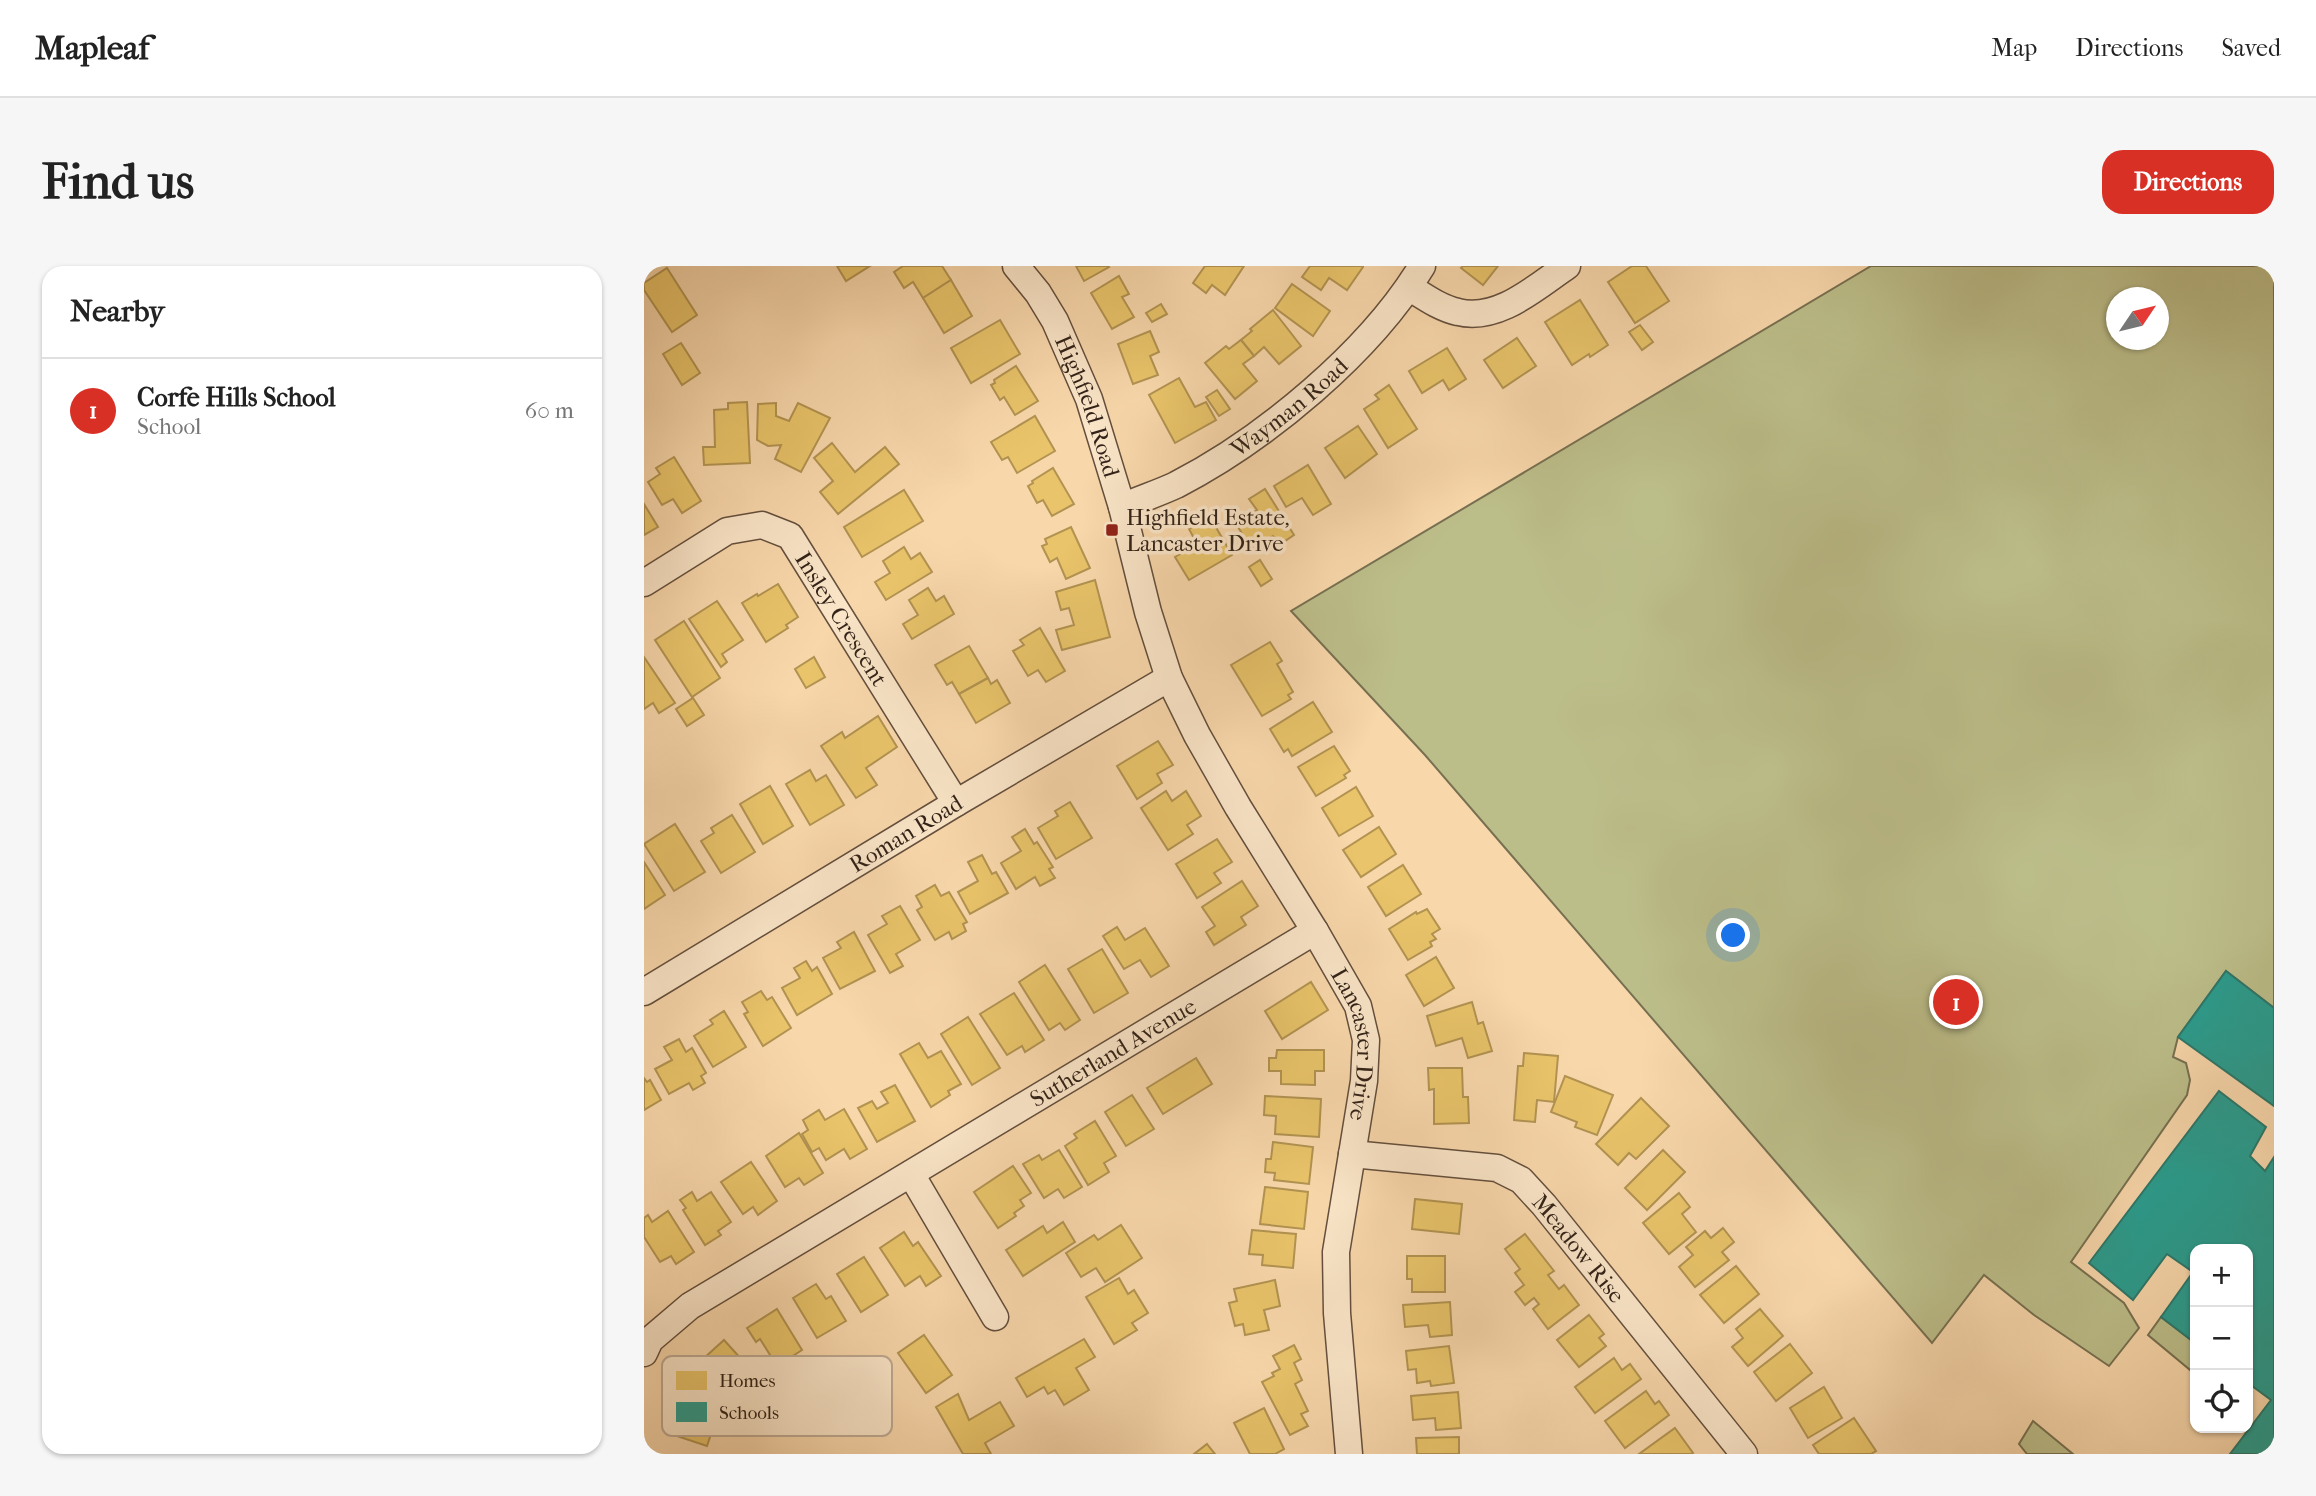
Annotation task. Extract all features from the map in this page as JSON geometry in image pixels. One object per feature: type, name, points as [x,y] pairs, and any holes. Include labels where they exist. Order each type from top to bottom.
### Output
[{"type":"street","name":"Highfield Road","points":[[1016,266],[1038,293],[1068,348],[1089,399],[1169,678]]},
{"type":"street","points":[[1415,277],[1447,309],[1471,314],[1504,307],[1566,266]]},
{"type":"street","name":"Wayman Road","points":[[1122,507],[1176,485],[1239,449],[1335,370],[1371,335],[1415,277]]},
{"type":"street","name":"Insley Crescent","points":[[644,583],[727,531],[762,525],[790,536],[956,803]]},
{"type":"street","name":"Roman Road","points":[[644,992],[1169,678]]},
{"type":"street","name":"Lancaster Drive","points":[[1169,678],[1197,735],[1238,807],[1358,1006],[1366,1040],[1364,1081],[1336,1252],[1337,1314],[1349,1454]]},
{"type":"street","name":"Sutherland Avenue","points":[[644,1353],[650,1339],[690,1307],[1315,931]]},
{"type":"street","name":"Meadow Rise","points":[[1352,1154],[1497,1168],[1521,1180],[1744,1454]]},
{"type":"street","points":[[911,1174],[995,1317]]},
{"type":"green space","points":[[1871,266],[2274,266],[2274,1008],[2226,971],[2178,1037],[2173,1057],[2186,1063],[2190,1080],[2187,1095],[2071,1262],[2124,1303],[2139,1328],[2109,1366],[2034,1315],[1984,1275],[1932,1343],[1425,755],[1291,611]]},
{"type":"green space","points":[[2161,1317],[2190,1339],[2190,1370],[2148,1335]]},
{"type":"green space","points":[[2033,1421],[2073,1454],[2027,1454],[2019,1444]]},
{"type":"building: Homes","points":[[837,266],[870,266],[846,281]]},
{"type":"building: Homes","points":[[903,266],[942,266],[951,280],[923,298],[913,282],[904,288],[894,272]]},
{"type":"building: Homes","points":[[1076,266],[1108,266],[1109,267],[1084,281]]},
{"type":"building: Homes","points":[[1205,266],[1244,266],[1225,295],[1212,285],[1206,293],[1193,283]]},
{"type":"building: Homes","points":[[1310,266],[1363,267],[1347,290],[1329,278],[1321,290],[1302,277]]},
{"type":"building: Homes","points":[[1498,266],[1483,285],[1461,268]]},
{"type":"building: Homes","points":[[1632,266],[1646,266],[1669,301],[1635,323],[1608,282]]},
{"type":"building: Homes","points":[[667,268],[697,315],[672,332],[644,290],[644,283]]},
{"type":"building: Homes","points":[[1119,276],[1129,294],[1122,297],[1134,317],[1112,329],[1091,293]]},
{"type":"building: Homes","points":[[951,280],[972,316],[944,333],[923,298]]},
{"type":"building: Homes","points":[[1292,284],[1330,311],[1313,336],[1275,308]]},
{"type":"building: Homes","points":[[1580,300],[1608,345],[1572,365],[1545,322]]},
{"type":"building: Homes","points":[[1161,304],[1167,314],[1152,322],[1146,313]]},
{"type":"building: Homes","points":[[1273,310],[1301,346],[1279,364],[1264,347],[1254,356],[1241,340]]},
{"type":"building: Homes","points":[[1000,320],[1020,354],[971,383],[951,348]]},
{"type":"building: Homes","points":[[1640,325],[1653,342],[1642,350],[1629,332]]},
{"type":"building: Homes","points":[[1150,331],[1159,352],[1150,356],[1158,375],[1133,384],[1118,344]]},
{"type":"building: Homes","points":[[1517,338],[1536,366],[1503,388],[1484,360]]},
{"type":"building: Homes","points":[[1241,340],[1254,356],[1243,364],[1257,381],[1235,399],[1205,363],[1226,346],[1229,349]]},
{"type":"building: Homes","points":[[681,343],[700,373],[682,385],[663,354]]},
{"type":"building: Homes","points":[[1447,348],[1466,379],[1449,390],[1443,380],[1422,393],[1409,371]]},
{"type":"building: Homes","points":[[1016,366],[1038,401],[1015,415],[1004,397],[1000,400],[991,385],[995,383],[994,380]]},
{"type":"building: Homes","points":[[1179,378],[1195,407],[1206,402],[1216,420],[1175,443],[1149,395]]},
{"type":"building: Homes","points":[[1389,385],[1417,429],[1388,448],[1364,409],[1379,399],[1375,395]]},
{"type":"building: Homes","points":[[1217,390],[1230,409],[1219,416],[1206,397]]},
{"type":"building: Homes","points":[[747,402],[750,463],[704,465],[703,447],[715,447],[714,410],[728,409],[728,403]]},
{"type":"building: Homes","points":[[776,403],[776,416],[789,421],[798,403],[830,418],[801,472],[775,459],[781,445],[768,446],[757,440],[758,404]]},
{"type":"building: Homes","points":[[1035,416],[1055,451],[1017,473],[1008,457],[1002,460],[991,442]]},
{"type":"building: Homes","points":[[1358,426],[1377,454],[1345,478],[1325,448]]},
{"type":"building: Homes","points":[[832,443],[855,472],[885,447],[899,464],[838,514],[820,492],[833,481],[814,458]]},
{"type":"building: Homes","points":[[674,457],[701,501],[682,513],[673,499],[662,505],[648,482],[660,474],[656,468]]},
{"type":"building: Homes","points":[[1308,465],[1331,504],[1313,515],[1302,498],[1286,507],[1274,486]]},
{"type":"building: Homes","points":[[1053,468],[1074,504],[1052,516],[1043,500],[1037,503],[1028,486]]},
{"type":"building: Homes","points":[[1265,489],[1294,535],[1279,545],[1273,536],[1252,549],[1236,524],[1257,510],[1249,499]]},
{"type":"building: Homes","points":[[904,490],[923,521],[862,557],[844,527]]},
{"type":"building: Homes","points":[[644,504],[658,527],[644,535]]},
{"type":"building: Homes","points":[[1210,517],[1232,555],[1189,580],[1175,557],[1197,544],[1189,529]]},
{"type":"building: Homes","points":[[1071,527],[1090,568],[1066,579],[1057,558],[1050,562],[1042,546],[1047,544],[1045,539]]},
{"type":"building: Homes","points":[[904,547],[911,559],[920,553],[932,572],[886,600],[875,582],[890,573],[883,561]]},
{"type":"building: Homes","points":[[1260,560],[1272,579],[1261,586],[1249,567]]},
{"type":"building: Homes","points":[[1095,580],[1110,637],[1062,650],[1056,630],[1074,625],[1069,608],[1061,610],[1056,592]]},
{"type":"building: Homes","points":[[778,584],[798,617],[786,625],[788,628],[766,642],[742,603]]},
{"type":"building: Homes","points":[[928,588],[936,601],[944,596],[954,614],[912,639],[903,624],[918,615],[909,600]]},
{"type":"building: Homes","points":[[717,601],[743,640],[722,654],[727,662],[721,667],[689,619]]},
{"type":"building: Homes","points":[[684,621],[720,678],[692,697],[655,640]]},
{"type":"building: Homes","points":[[1040,628],[1065,671],[1046,682],[1038,670],[1028,676],[1013,651],[1024,645],[1020,640]]},
{"type":"building: Homes","points":[[1270,642],[1282,661],[1277,664],[1293,692],[1288,695],[1291,699],[1262,716],[1231,665]]},
{"type":"building: Homes","points":[[969,646],[988,678],[959,694],[952,682],[947,685],[935,665]]},
{"type":"building: Homes","points":[[644,657],[675,703],[659,713],[653,703],[644,709]]},
{"type":"building: Homes","points":[[814,657],[825,677],[806,688],[795,669]]},
{"type":"building: Homes","points":[[988,678],[991,684],[997,680],[1010,703],[976,723],[959,694]]},
{"type":"building: Homes","points":[[693,698],[704,715],[687,726],[676,709]]},
{"type":"building: Homes","points":[[1313,702],[1332,732],[1292,756],[1288,749],[1284,752],[1270,729]]},
{"type":"building: Homes","points":[[878,716],[897,747],[866,768],[877,785],[856,798],[821,746],[842,732],[845,738]]},
{"type":"building: Homes","points":[[1158,741],[1173,765],[1157,774],[1162,783],[1137,799],[1117,766]]},
{"type":"building: Homes","points":[[1334,746],[1350,771],[1344,775],[1346,778],[1316,796],[1298,767]]},
{"type":"building: Homes","points":[[810,770],[816,781],[826,775],[844,805],[810,825],[786,784]]},
{"type":"building: Homes","points":[[770,786],[793,826],[763,844],[740,804]]},
{"type":"building: Homes","points":[[1356,787],[1373,816],[1339,836],[1322,808]]},
{"type":"building: Homes","points":[[1166,791],[1172,801],[1186,791],[1201,816],[1187,825],[1193,834],[1168,850],[1141,808]]},
{"type":"building: Homes","points":[[1070,802],[1092,838],[1056,859],[1038,828],[1058,816],[1055,811]]},
{"type":"building: Homes","points":[[732,815],[755,852],[721,873],[701,841],[714,833],[711,828]]},
{"type":"building: Homes","points":[[675,824],[705,872],[674,891],[644,844]]},
{"type":"building: Homes","points":[[1379,827],[1396,854],[1361,877],[1343,850]]},
{"type":"building: Homes","points":[[1025,829],[1053,867],[1049,869],[1055,878],[1040,886],[1035,877],[1016,889],[1001,863],[1021,851],[1012,837]]},
{"type":"building: Homes","points":[[1217,839],[1232,862],[1214,873],[1221,883],[1197,898],[1176,864]]},
{"type":"building: Homes","points":[[982,855],[992,874],[996,872],[1008,893],[970,914],[958,892],[978,881],[968,862]]},
{"type":"building: Homes","points":[[644,862],[665,895],[644,909]]},
{"type":"building: Homes","points":[[1403,865],[1421,894],[1386,916],[1368,887]]},
{"type":"building: Homes","points":[[1242,881],[1258,906],[1241,917],[1246,925],[1214,945],[1206,932],[1215,926],[1202,907]]},
{"type":"building: Homes","points":[[935,885],[941,896],[949,892],[967,922],[963,924],[966,931],[952,939],[949,932],[935,940],[917,910],[922,907],[916,896]]},
{"type":"building: Homes","points":[[900,906],[920,940],[896,954],[903,966],[890,973],[868,935],[887,924],[882,916]]},
{"type":"building: Homes","points":[[1427,909],[1440,929],[1432,934],[1436,939],[1430,942],[1432,946],[1408,960],[1389,929],[1416,912],[1417,914]]},
{"type":"building: Homes","points":[[1117,927],[1125,940],[1145,928],[1169,966],[1151,977],[1140,960],[1124,969],[1103,936]]},
{"type":"building: Homes","points":[[854,932],[875,971],[840,989],[823,958],[841,948],[837,942]]},
{"type":"building: Homes","points":[[1102,949],[1128,993],[1094,1013],[1068,969]]},
{"type":"building: Homes","points":[[1436,957],[1454,988],[1424,1006],[1406,975]]},
{"type":"building: Homes","points":[[806,961],[812,971],[817,967],[832,994],[797,1015],[782,988],[800,978],[794,968]]},
{"type":"building: Homes","points":[[1045,965],[1080,1020],[1065,1030],[1060,1023],[1049,1030],[1019,982]]},
{"type":"building: Homes","points":[[1311,982],[1328,1010],[1282,1039],[1265,1011]]},
{"type":"building: Homes","points":[[761,991],[767,1000],[772,997],[791,1028],[763,1046],[744,1014],[748,1012],[742,1002]]},
{"type":"building: Homes","points":[[1014,993],[1044,1040],[1025,1052],[1022,1046],[1007,1055],[980,1014]]},
{"type":"building: Homes","points":[[1472,1002],[1478,1024],[1483,1022],[1492,1051],[1468,1058],[1462,1038],[1436,1046],[1427,1016]]},
{"type":"building: Homes","points":[[724,1011],[746,1047],[713,1067],[694,1036],[713,1024],[710,1020]]},
{"type":"building: Homes","points":[[968,1017],[1000,1068],[972,1085],[941,1034]]},
{"type":"building: Homes","points":[[679,1039],[686,1052],[692,1048],[706,1073],[701,1076],[705,1083],[693,1090],[689,1083],[669,1094],[655,1069],[672,1060],[664,1047]]},
{"type":"building: Homes","points":[[919,1043],[928,1058],[941,1051],[961,1084],[948,1091],[950,1095],[931,1107],[900,1054]]},
{"type":"building: Homes","points":[[1277,1050],[1324,1050],[1324,1071],[1315,1071],[1315,1085],[1281,1084],[1281,1071],[1269,1071],[1269,1058],[1276,1058]]},
{"type":"building: Homes","points":[[1524,1053],[1558,1056],[1554,1102],[1537,1100],[1535,1122],[1514,1120],[1518,1066],[1523,1066]]},
{"type":"building: Homes","points":[[1196,1058],[1212,1084],[1163,1114],[1147,1088]]},
{"type":"building: Homes","points":[[1428,1068],[1462,1068],[1463,1097],[1468,1097],[1469,1123],[1434,1124],[1434,1089],[1429,1090]]},
{"type":"building: Homes","points":[[1565,1076],[1613,1095],[1597,1135],[1575,1127],[1577,1122],[1551,1112]]},
{"type":"building: Homes","points":[[644,1078],[647,1082],[650,1080],[661,1100],[644,1110]]},
{"type":"building: Homes","points":[[895,1085],[915,1121],[877,1142],[858,1108],[872,1101],[877,1109],[888,1103],[881,1092]]},
{"type":"building: Homes","points":[[1132,1095],[1154,1129],[1126,1146],[1105,1112]]},
{"type":"building: Homes","points":[[1265,1096],[1321,1099],[1319,1137],[1275,1134],[1276,1116],[1264,1115]]},
{"type":"building: Homes","points":[[1641,1098],[1669,1126],[1636,1159],[1629,1153],[1618,1165],[1596,1144]]},
{"type":"building: Homes","points":[[844,1109],[867,1149],[850,1159],[844,1149],[826,1160],[819,1148],[812,1152],[802,1134],[808,1130],[803,1120],[819,1110],[825,1120]]},
{"type":"building: Homes","points":[[1095,1121],[1116,1156],[1104,1163],[1109,1172],[1088,1185],[1065,1146],[1077,1138],[1074,1134]]},
{"type":"building: Homes","points":[[799,1133],[823,1173],[804,1185],[799,1178],[785,1187],[766,1156]]},
{"type":"building: Homes","points":[[1273,1142],[1313,1147],[1309,1184],[1274,1180],[1275,1173],[1265,1172],[1266,1159],[1271,1159]]},
{"type":"building: Homes","points":[[1059,1150],[1082,1187],[1064,1198],[1058,1189],[1044,1198],[1023,1164],[1039,1155],[1042,1160]]},
{"type":"building: Homes","points":[[1663,1150],[1685,1172],[1647,1210],[1625,1188]]},
{"type":"building: Homes","points":[[751,1162],[777,1201],[758,1215],[753,1207],[743,1214],[721,1182]]},
{"type":"building: Homes","points":[[1013,1166],[1031,1193],[1020,1200],[1024,1206],[1014,1213],[1016,1216],[998,1228],[974,1192]]},
{"type":"building: Homes","points":[[1265,1187],[1308,1192],[1304,1229],[1260,1224]]},
{"type":"building: Homes","points":[[692,1192],[697,1201],[711,1192],[731,1222],[718,1231],[721,1235],[705,1245],[683,1210],[686,1208],[680,1200]]},
{"type":"building: Homes","points":[[1679,1193],[1690,1207],[1682,1214],[1696,1232],[1669,1254],[1643,1223]]},
{"type":"building: Homes","points":[[1415,1199],[1462,1204],[1459,1234],[1412,1229]]},
{"type":"building: Homes","points":[[668,1211],[694,1252],[676,1264],[671,1256],[660,1262],[644,1237],[644,1218],[648,1215],[652,1222]]},
{"type":"building: Homes","points":[[1063,1222],[1075,1242],[1023,1276],[1006,1250],[1043,1226],[1047,1233]]},
{"type":"building: Homes","points":[[1121,1225],[1142,1258],[1105,1282],[1096,1268],[1081,1277],[1066,1253],[1094,1235],[1098,1240]]},
{"type":"building: Homes","points":[[1723,1228],[1734,1242],[1722,1252],[1729,1260],[1695,1287],[1679,1267],[1693,1255],[1686,1247],[1705,1231],[1711,1238]]},
{"type":"building: Homes","points":[[1252,1230],[1296,1234],[1293,1268],[1262,1265],[1263,1255],[1249,1254]]},
{"type":"building: Homes","points":[[904,1232],[913,1246],[918,1242],[941,1276],[926,1286],[920,1276],[905,1286],[880,1248]]},
{"type":"building: Homes","points":[[1525,1234],[1554,1271],[1548,1275],[1559,1289],[1564,1285],[1579,1305],[1548,1329],[1533,1309],[1539,1304],[1534,1298],[1525,1305],[1515,1292],[1524,1285],[1515,1273],[1520,1269],[1505,1249]]},
{"type":"building: Homes","points":[[1407,1256],[1445,1256],[1445,1292],[1412,1292],[1412,1279],[1407,1279]]},
{"type":"building: Homes","points":[[864,1257],[888,1295],[861,1312],[837,1274]]},
{"type":"building: Homes","points":[[1736,1266],[1759,1294],[1724,1323],[1700,1295]]},
{"type":"building: Homes","points":[[1119,1278],[1128,1294],[1134,1290],[1148,1313],[1132,1323],[1137,1330],[1114,1344],[1086,1297]]},
{"type":"building: Homes","points":[[1275,1280],[1280,1306],[1264,1310],[1269,1330],[1245,1335],[1243,1324],[1235,1326],[1229,1303],[1237,1301],[1234,1289]]},
{"type":"building: Homes","points":[[816,1284],[826,1299],[831,1296],[846,1321],[817,1338],[793,1298]]},
{"type":"building: Homes","points":[[1450,1302],[1452,1335],[1430,1337],[1428,1325],[1405,1327],[1403,1305]]},
{"type":"building: Homes","points":[[777,1309],[802,1350],[793,1356],[771,1356],[760,1339],[756,1342],[747,1328]]},
{"type":"building: Homes","points":[[1760,1309],[1783,1336],[1748,1366],[1732,1347],[1743,1338],[1736,1329]]},
{"type":"building: Homes","points":[[1589,1315],[1604,1334],[1599,1338],[1606,1346],[1579,1367],[1557,1340]]},
{"type":"building: Homes","points":[[924,1335],[952,1375],[926,1393],[898,1353]]},
{"type":"building: Homes","points":[[1084,1339],[1095,1357],[1076,1368],[1089,1390],[1064,1405],[1055,1390],[1048,1394],[1044,1387],[1027,1397],[1016,1378]]},
{"type":"building: Homes","points":[[724,1340],[738,1356],[706,1356]]},
{"type":"building: Homes","points":[[1790,1344],[1812,1373],[1776,1401],[1754,1372]]},
{"type":"building: Homes","points":[[1294,1345],[1301,1359],[1294,1363],[1302,1380],[1295,1384],[1308,1411],[1301,1414],[1308,1426],[1290,1435],[1262,1382],[1274,1376],[1272,1373],[1280,1369],[1273,1356]]},
{"type":"building: Homes","points":[[1449,1346],[1454,1383],[1431,1386],[1430,1381],[1417,1383],[1416,1369],[1408,1370],[1406,1351]]},
{"type":"building: Homes","points":[[1614,1358],[1622,1370],[1630,1364],[1641,1379],[1595,1413],[1575,1387]]},
{"type":"building: Homes","points":[[1824,1387],[1842,1418],[1808,1438],[1790,1408]]},
{"type":"building: Homes","points":[[1646,1391],[1655,1404],[1659,1401],[1669,1415],[1625,1448],[1605,1421]]},
{"type":"building: Homes","points":[[1458,1392],[1461,1428],[1436,1430],[1435,1418],[1413,1420],[1411,1396]]},
{"type":"building: Homes","points":[[958,1394],[969,1420],[1000,1402],[1014,1426],[985,1443],[991,1454],[963,1454],[936,1407]]},
{"type":"building: Homes","points":[[1264,1408],[1284,1449],[1275,1454],[1250,1454],[1234,1423]]},
{"type":"building: Homes","points":[[1854,1418],[1876,1451],[1871,1454],[1819,1454],[1813,1445]]},
{"type":"building: Homes","points":[[1675,1428],[1693,1453],[1639,1454]]},
{"type":"building: Homes","points":[[677,1436],[710,1436],[707,1446]]},
{"type":"building: Homes","points":[[1459,1437],[1459,1454],[1417,1454],[1416,1438]]},
{"type":"building: Homes","points":[[1207,1444],[1215,1454],[1194,1454]]},
{"type":"building: Schools","points":[[2226,971],[2274,1008],[2274,1106],[2178,1037]]},
{"type":"building: Schools","points":[[2219,1091],[2266,1127],[2250,1156],[2265,1171],[2274,1157],[2274,1454],[2230,1454],[2246,1433],[2253,1433],[2253,1424],[2271,1400],[2253,1387],[2253,1244],[2190,1244],[2190,1270],[2167,1254],[2133,1300],[2089,1263]]},
{"type":"building: Schools","points":[[2190,1276],[2190,1339],[2161,1317]]},
{"type":"place","name":"Highfield Estate, Lancaster Drive","points":[[1112,530]]},
{"type":"place","name":"Corfe Hills School","points":[[1956,1002]]}]
